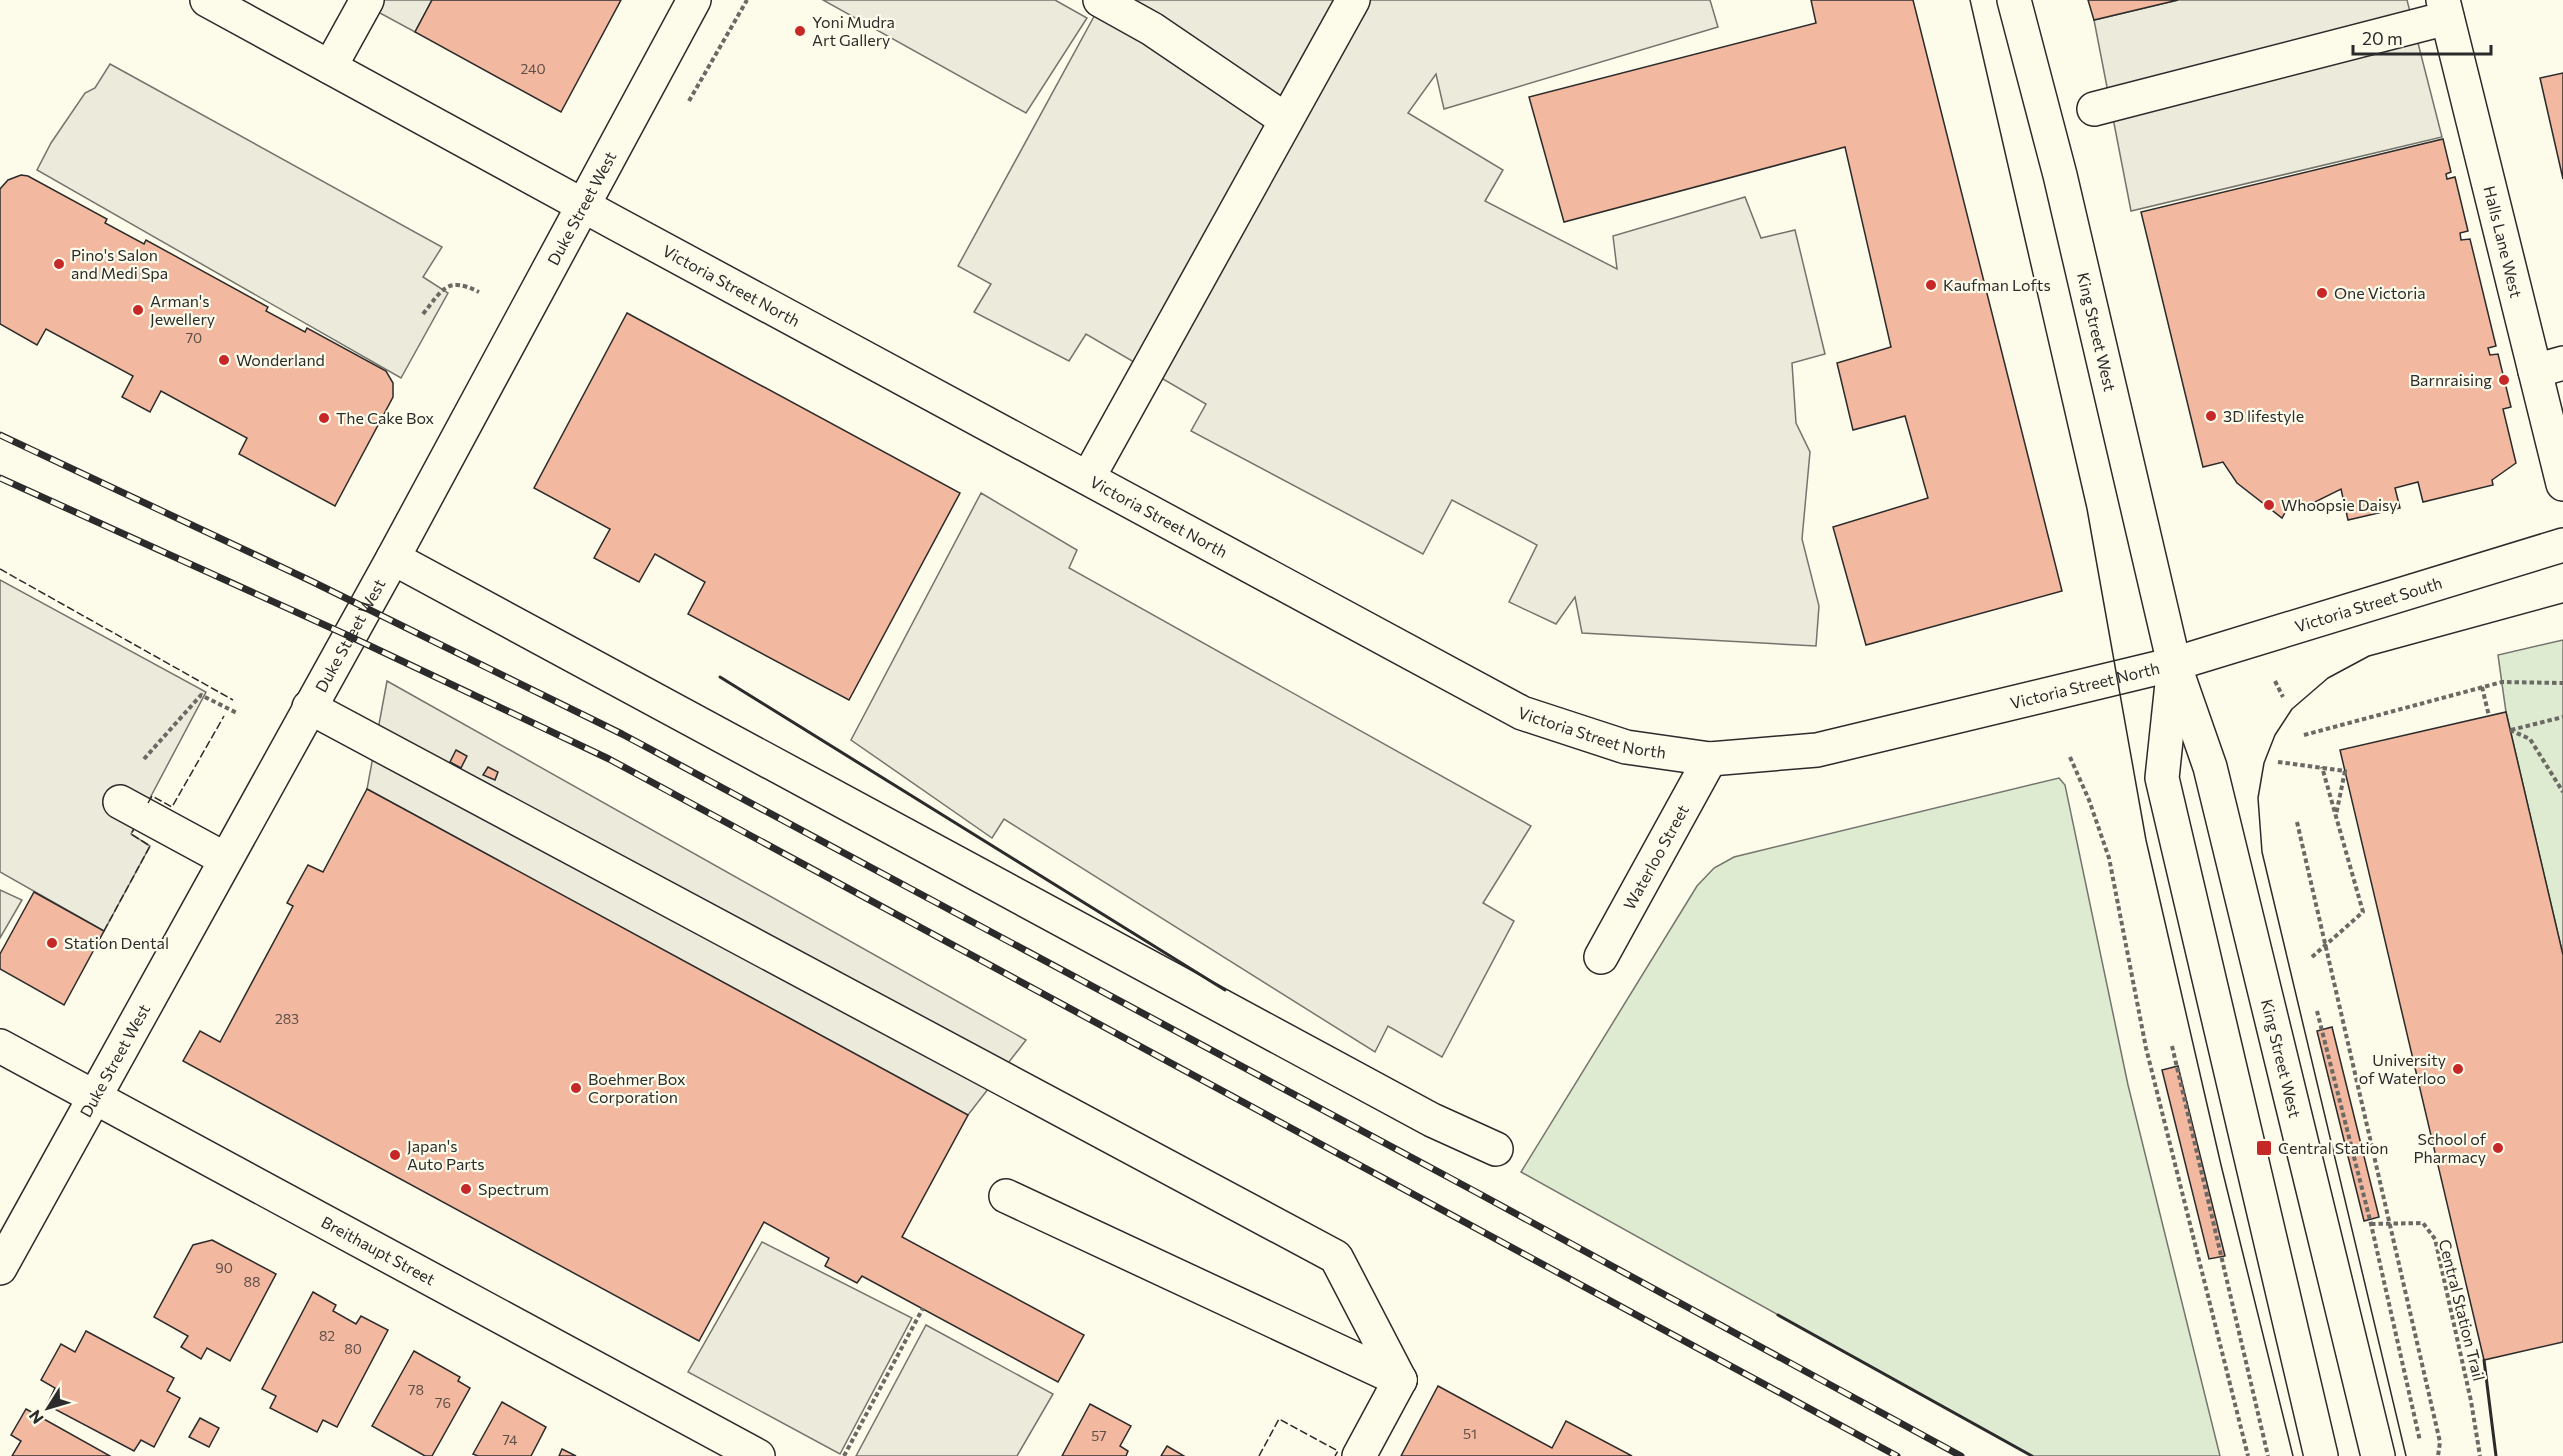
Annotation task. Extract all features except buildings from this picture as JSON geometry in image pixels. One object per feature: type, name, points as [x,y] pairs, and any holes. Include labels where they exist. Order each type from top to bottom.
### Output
[{"type":"main road","name":"Victoria Street North","points":[[207,0],[1522,713],[1626,747],[1710,759],[1817,750],[2174,664]]},
{"type":"main road","points":[[330,67],[367,0]]},
{"type":"main road","name":"Duke Street West","points":[[0,1268],[393,558],[694,0]]},
{"type":"main road","points":[[1100,0],[1152,29],[1286,120]]},
{"type":"main road","points":[[1088,478],[1353,0]]},
{"type":"main road","name":"King Street West","points":[[2014,0],[2060,175],[2174,664],[2210,767],[2378,1456]]},
{"type":"main road","points":[[2094,109],[2445,9]]},
{"type":"main road","name":"Halls Lane West","points":[[2445,9],[2549,367],[2563,484]]},
{"type":"main road","name":"Victoria Street South","points":[[2174,664],[2563,545]]},
{"type":"main road","points":[[393,558],[1432,1120],[1496,1149]]},
{"type":"main road","name":"King Street West","points":[[2174,664],[2162,778],[2321,1456]]},
{"type":"main road","points":[[309,707],[1336,1257],[1400,1380]]},
{"type":"main road","name":"Waterloo Street","points":[[1601,957],[1710,759]]},
{"type":"main road","points":[[120,802],[225,859]]},
{"type":"main road","name":"Breithaupt Street","points":[[0,1046],[95,1095],[758,1456]]},
{"type":"main road","points":[[1006,1196],[1400,1380]]},
{"type":"main road","points":[[1359,1456],[1400,1380]]},
{"type":"path","points":[[684,110],[747,0]]},
{"type":"path","points":[[423,314],[446,286],[465,285],[479,292]]},
{"type":"path","points":[[2275,681],[2283,698]]},
{"type":"path","points":[[2304,735],[2502,682],[2563,683]]},
{"type":"path","points":[[2482,687],[2489,716]]},
{"type":"path","points":[[144,759],[201,695],[237,713]]},
{"type":"path","points":[[2563,717],[2510,730],[2530,740],[2563,792]]},
{"type":"path","points":[[2070,757],[2089,800],[2109,858],[2146,1048],[2248,1456]]},
{"type":"path","points":[[2278,762],[2345,771],[2336,816]]},
{"type":"path","points":[[2312,957],[2363,912],[2322,767]]},
{"type":"path","points":[[2297,822],[2439,1442],[2438,1456]]},
{"type":"path","points":[[2317,1011],[2371,1224],[2420,1444]]},
{"type":"path","points":[[2172,1046],[2268,1456]]},
{"type":"path","name":"Central Station Trail","points":[[2371,1224],[2422,1223],[2435,1239],[2471,1401],[2480,1456]]},
{"type":"path","points":[[844,1456],[923,1308]]},
{"type":"green space","points":[[2563,640],[2563,955],[2506,712],[2498,655]]},
{"type":"green space","points":[[2059,778],[2065,785],[2128,1085],[2220,1456],[2032,1456],[1521,1172],[1697,886],[1714,868],[1734,857]]},
{"type":"shaded area","points":[[356,0],[432,0],[415,32]]},
{"type":"shaded area","points":[[823,0],[1055,0],[1087,18],[1026,113]]},
{"type":"shaded area","points":[[1103,0],[1710,0],[1718,27],[1444,109],[1436,74],[1408,113],[1503,170],[1485,201],[1617,269],[1613,236],[1745,197],[1761,238],[1795,230],[1825,354],[1792,363],[1796,423],[1810,452],[1802,539],[1819,606],[1816,646],[1582,633],[1575,597],[1556,624],[1509,602],[1537,545],[1452,500],[1423,554],[1191,431],[1206,404],[1086,334],[1069,361],[974,312],[991,284],[958,266]]},
{"type":"shaded area","points":[[2178,0],[2407,0],[2442,137],[2131,211],[2094,20]]},
{"type":"shaded area","points":[[110,64],[442,247],[423,277],[448,293],[401,378],[37,170],[51,143],[85,93],[95,88]]},
{"type":"shaded area","points":[[981,493],[1077,550],[1069,568],[1531,826],[1483,903],[1514,921],[1442,1057],[1388,1026],[1375,1052],[1004,819],[992,838],[851,740]]},
{"type":"shaded area","points":[[0,580],[206,692],[131,834],[150,846],[104,931],[0,872]]},
{"type":"shaded area","points":[[387,681],[1026,1040],[968,1115],[367,789]]},
{"type":"shaded area","points":[[0,890],[22,900],[0,938]]},
{"type":"shaded area","points":[[762,1242],[912,1318],[840,1454],[688,1372]]},
{"type":"shaded area","points":[[926,1325],[1053,1394],[1017,1456],[856,1456]]},
{"type":"tram line","points":[[1970,0],[2087,509],[2146,840],[2221,1165],[2293,1456]]},
{"type":"tram line","points":[[2406,1456],[2262,852],[2258,798],[2264,763],[2275,735],[2292,709],[2328,678],[2369,656],[2563,603]]},
{"type":"railway","points":[[0,435],[311,581],[622,734],[1476,1192],[1961,1456]]},
{"type":"railway","points":[[0,478],[349,636],[609,759],[1897,1456]]},
{"type":"fence","points":[[0,569],[233,700]]},
{"type":"fence","points":[[148,803],[152,796],[172,807],[224,716]]},
{"type":"fence","points":[[104,931],[150,846],[131,834],[134,829]]},
{"type":"fence","points":[[1259,1456],[1279,1419],[1338,1451],[1335,1456]]},
{"type":"wall","points":[[720,677],[1225,990]]},
{"type":"wall","points":[[1778,1315],[2032,1456]]},
{"type":"wall","points":[[2484,1360],[2496,1456]]},
{"type":"place","name":"Yoni Mudra Art Gallery","points":[[800,31]]},
{"type":"place","name":"Pino's Salon and Medi Spa","points":[[59,264]]},
{"type":"place","name":"Kaufman Lofts","points":[[1931,285]]},
{"type":"place","name":"One Victoria","points":[[2322,293]]},
{"type":"place","name":"Arman's Jewellery","points":[[138,310]]},
{"type":"place","name":"Wonderland","points":[[224,360]]},
{"type":"place","name":"Barnraising","points":[[2504,380]]},
{"type":"place","name":"3D lifestyle","points":[[2211,416]]},
{"type":"place","name":"The Cake Box","points":[[324,418]]},
{"type":"place","name":"Whoopsie Daisy","points":[[2269,505]]},
{"type":"place","name":"Station Dental","points":[[52,943]]},
{"type":"place","name":"University of Waterloo","points":[[2458,1069]]},
{"type":"place","name":"Boehmer Box Corporation","points":[[576,1088]]},
{"type":"place","name":"Central Station","points":[[2264,1148]]},
{"type":"place","name":"School of Pharmacy","points":[[2498,1148]]},
{"type":"place","name":"Japan's Auto Parts","points":[[395,1155]]},
{"type":"place","name":"Spectrum","points":[[466,1189]]}]
